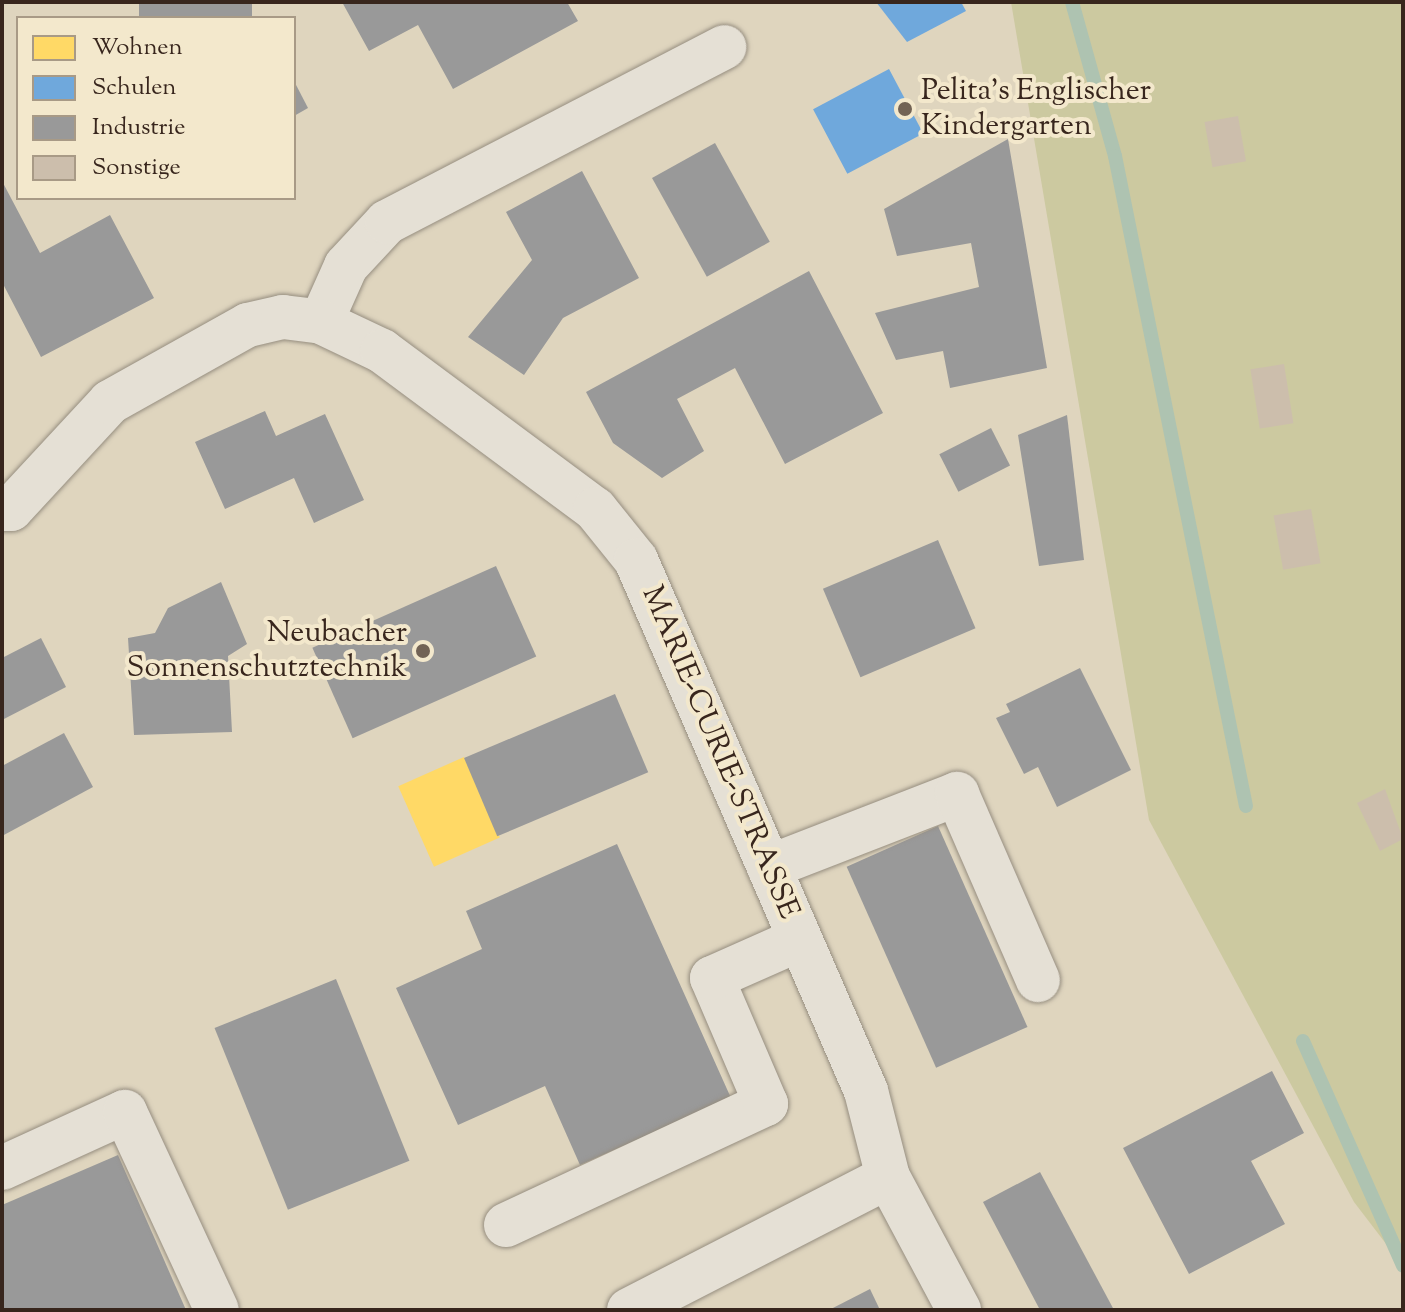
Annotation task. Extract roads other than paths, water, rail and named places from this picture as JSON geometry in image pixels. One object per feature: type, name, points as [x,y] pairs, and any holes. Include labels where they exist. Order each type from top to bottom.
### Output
[{"type":"street","points":[[321,322],[346,266],[387,222],[724,47]]},
{"type":"street","name":"MARIE-CURIE-STRASSE","points":[[6,509],[110,402],[248,325],[283,317],[321,322],[382,351],[595,509],[636,560],[866,1091],[888,1177],[959,1310]]},
{"type":"street","points":[[769,867],[957,794],[1038,980]]},
{"type":"street","points":[[506,1225],[766,1104],[712,978],[800,939]]},
{"type":"street","points":[[2,1168],[125,1112],[217,1310]]},
{"type":"street","points":[[629,1310],[888,1177]]},
{"type":"waterway","points":[[1072,2],[1115,156],[1246,806]]},
{"type":"waterway","points":[[1303,1041],[1403,1266]]},
{"type":"place","name":"Pelita's Englischer Kindergarten","points":[[905,109]]},
{"type":"place","name":"Neubacher Sonnenschutztechnik","points":[[423,651]]}]
